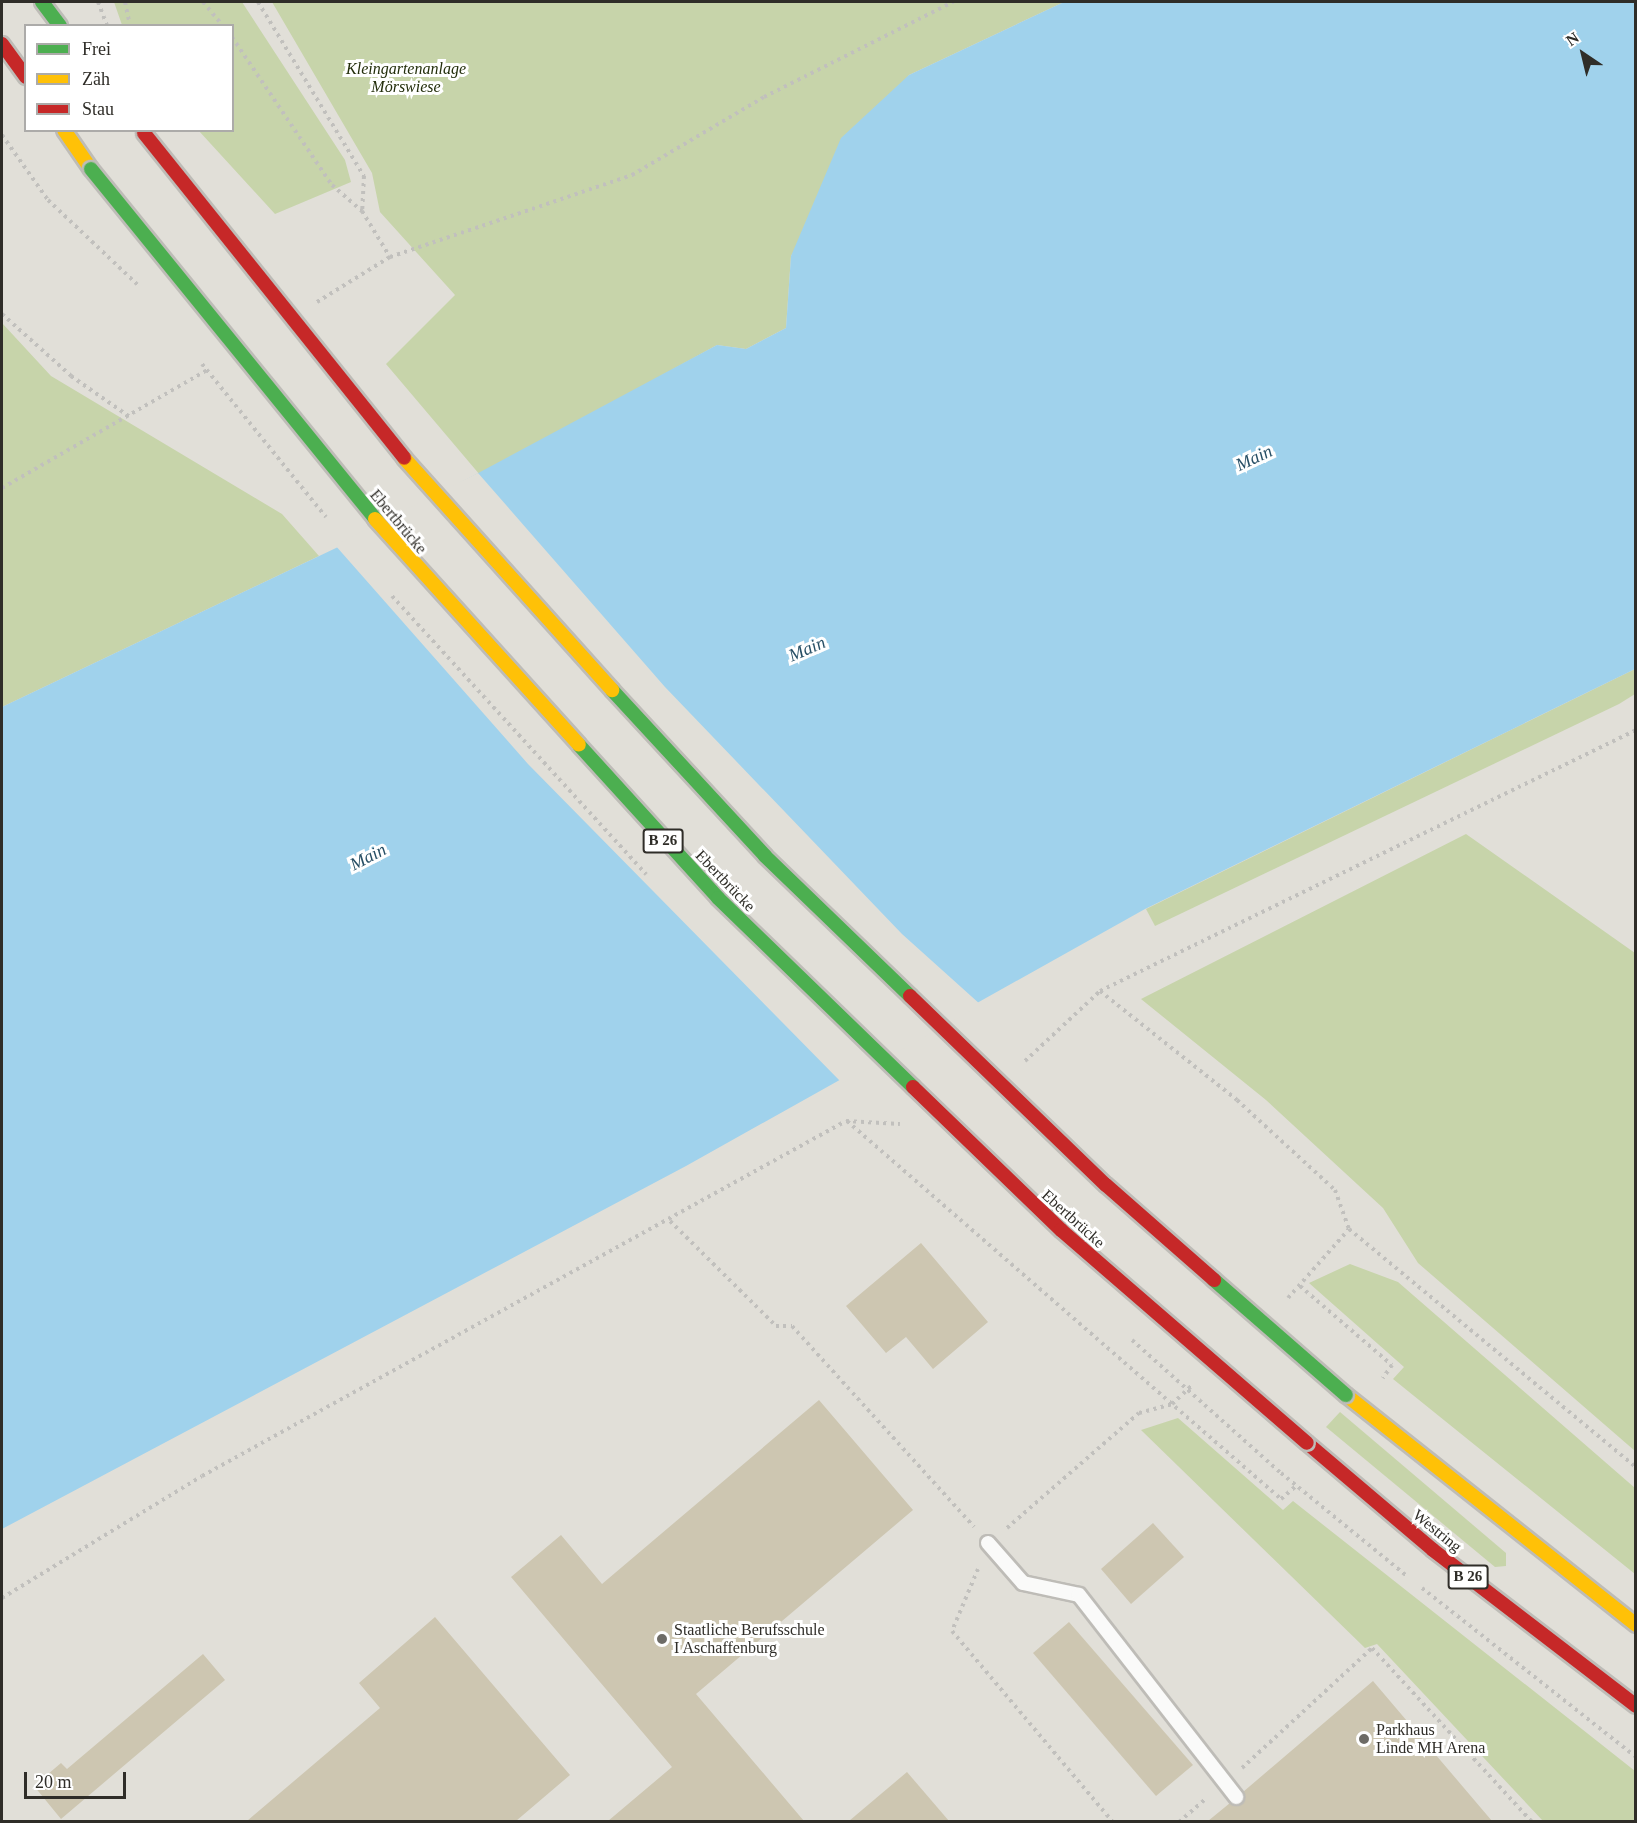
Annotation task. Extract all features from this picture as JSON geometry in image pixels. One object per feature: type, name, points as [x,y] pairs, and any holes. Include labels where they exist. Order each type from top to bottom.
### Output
[{"type":"main road","points":[[42,2],[58,24]]},
{"type":"main road","points":[[60,2],[66,24]]},
{"type":"main road","points":[[2,44],[24,74]]},
{"type":"main road","name":"Ebertbrücke","points":[[65,132],[91,170],[396,545],[718,898],[1052,1223],[1306,1443]]},
{"type":"main road","points":[[144,132],[250,271],[437,498],[757,848],[1081,1162],[1346,1395],[1635,1625]]},
{"type":"main road","name":"Westring","points":[[1306,1443],[1433,1550],[1635,1706]]},
{"type":"lane","points":[[988,1544],[1023,1583],[1080,1595],[1236,1797]]},
{"type":"path","points":[[98,2],[106,24]]},
{"type":"path","points":[[125,2],[130,24]]},
{"type":"path","points":[[203,2],[221,24]]},
{"type":"path","points":[[258,2],[364,176],[362,211]]},
{"type":"path","points":[[310,306],[390,257],[632,175],[764,97],[953,2]]},
{"type":"path","points":[[234,40],[332,184],[362,211],[390,257]]},
{"type":"path","points":[[2,135],[48,200]]},
{"type":"path","points":[[314,297],[321,305]]},
{"type":"path","points":[[2,314],[70,376],[130,417]]},
{"type":"path","points":[[2,488],[130,417],[220,362]]},
{"type":"path","points":[[1016,1071],[1100,991],[1635,730]]},
{"type":"path","points":[[1100,991],[1237,1100],[1335,1190],[1348,1229],[1635,1467]]},
{"type":"path","points":[[1022,1059],[1030,1067]]},
{"type":"path","points":[[846,1121],[1281,1499],[1296,1486]]},
{"type":"path","points":[[2,1598],[202,1476],[670,1221],[846,1121],[910,1124]]},
{"type":"path","points":[[670,1221],[776,1326],[792,1326],[988,1544]]},
{"type":"path","points":[[1283,1302],[1300,1286],[1348,1229]]},
{"type":"path","points":[[1300,1286],[1392,1365],[1383,1378]]},
{"type":"path","points":[[1282,1292],[1291,1300]]},
{"type":"path","points":[[1113,1821],[952,1630],[988,1544],[1139,1413],[1172,1404],[1198,1380]]},
{"type":"path","points":[[1281,1473],[1635,1757]]},
{"type":"path","points":[[1179,1821],[1225,1783],[1372,1648],[1532,1821]]},
{"type":"green space","points":[[114,2],[242,2],[345,160],[351,182],[275,214],[200,132],[234,132],[234,24],[122,24]]},
{"type":"green space","name":"Kleingartenanlage Mörswiese","points":[[272,2],[1064,2],[909,75],[791,256],[786,328],[746,349],[717,345],[480,475],[386,364],[455,295],[380,212],[372,173]]},
{"type":"green space","points":[[2,323],[51,376],[282,514],[319,556],[2,707]]},
{"type":"green space","points":[[1635,669],[1635,694],[1619,704],[1155,926],[1146,909]]},
{"type":"green space","points":[[1466,834],[1635,953],[1635,1451],[1418,1263],[1383,1208],[1266,1100],[1141,999]]},
{"type":"green space","points":[[1350,1264],[1398,1282],[1635,1488],[1635,1574],[1393,1379],[1404,1367],[1309,1283]]},
{"type":"green space","points":[[1340,1412],[1506,1553],[1506,1566],[1495,1567],[1326,1427]]},
{"type":"green space","points":[[1178,1418],[1283,1510],[1293,1501],[1635,1771],[1635,1821],[1543,1821],[1377,1644],[1365,1648],[1141,1430]]},
{"type":"water","name":"Main","points":[[1064,2],[1635,2],[1635,669],[1145,909],[686,1166],[2,1529],[2,707],[357,538],[717,345],[746,349],[786,328],[791,256],[841,138],[909,75]]},
{"type":"pier","points":[[478,473],[665,687],[902,934],[981,1005],[842,1083],[528,764],[335,545]]},
{"type":"building","points":[[921,1243],[988,1322],[933,1369],[906,1337],[886,1353],[846,1306]]},
{"type":"building","name":"Staatliche Berufsschule I Aschaffenburg","points":[[819,1400],[913,1510],[696,1694],[804,1821],[608,1821],[672,1767],[511,1577],[561,1535],[602,1584]]},
{"type":"building","points":[[1153,1523],[1184,1557],[1131,1604],[1101,1569]]},
{"type":"building","points":[[435,1617],[570,1775],[516,1821],[247,1821],[380,1708],[359,1683]]},
{"type":"building","points":[[1069,1622],[1193,1765],[1156,1796],[1033,1653]]},
{"type":"building","points":[[203,1654],[225,1680],[61,1819],[34,1786],[61,1763],[67,1769]]},
{"type":"building","name":"Parkhaus Linde MH Arena","points":[[1373,1681],[1492,1821],[1208,1821],[1230,1803],[1242,1804],[1243,1792]]},
{"type":"building","points":[[907,1772],[949,1821],[849,1821]]},
{"type":"traffic: fast","points":[[42,2],[58,24]]},
{"type":"traffic: fast","points":[[91,169],[375,519]]},
{"type":"traffic: fast","points":[[612,690],[765,856],[910,996]]},
{"type":"traffic: fast","points":[[579,745],[718,898],[913,1087]]},
{"type":"traffic: fast","points":[[1214,1280],[1346,1395]]},
{"type":"traffic: slow","points":[[65,132],[91,169]]},
{"type":"traffic: slow","points":[[404,458],[612,690]]},
{"type":"traffic: slow","points":[[375,519],[579,745]]},
{"type":"traffic: slow","points":[[1346,1395],[1636,1625]]},
{"type":"traffic: jam","points":[[2,44],[24,74]]},
{"type":"traffic: jam","points":[[144,133],[404,458]]},
{"type":"traffic: jam","points":[[910,996],[1106,1185],[1214,1280]]},
{"type":"traffic: jam","points":[[913,1087],[1061,1230],[1307,1443]]},
{"type":"traffic: jam","points":[[1307,1443],[1433,1550],[1636,1706]]},
{"type":"place","name":"Staatliche Berufsschule I Aschaffenburg","points":[[662,1639]]},
{"type":"place","name":"Parkhaus Linde MH Arena","points":[[1364,1739]]}]
